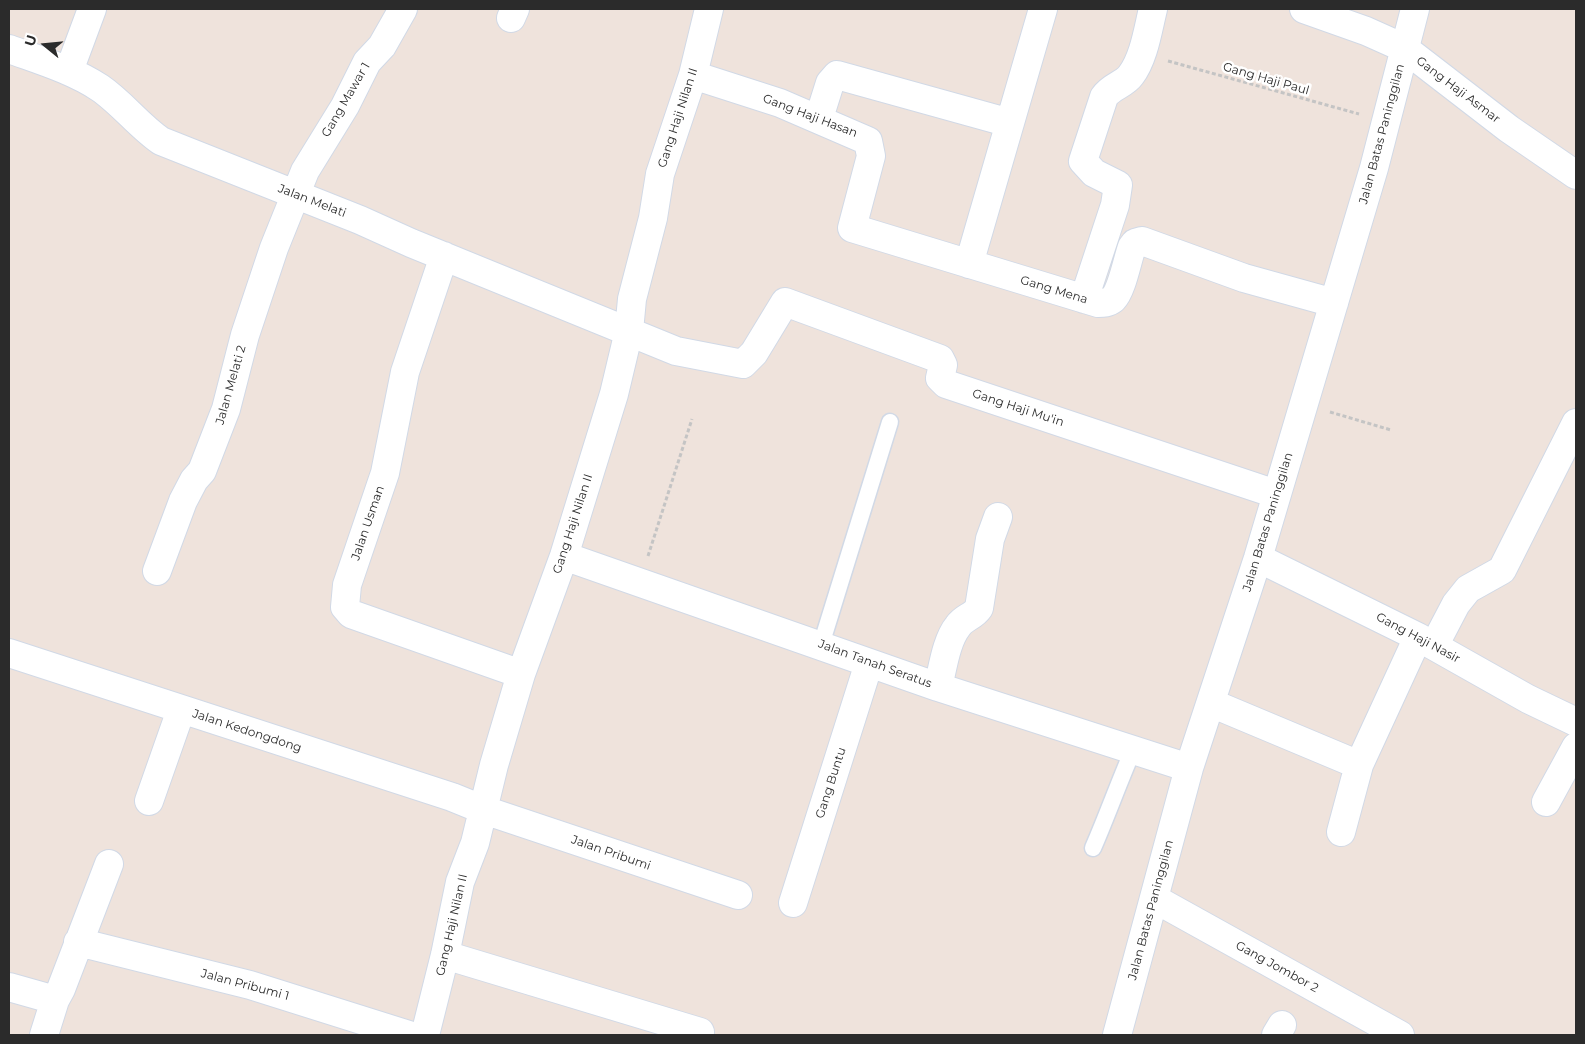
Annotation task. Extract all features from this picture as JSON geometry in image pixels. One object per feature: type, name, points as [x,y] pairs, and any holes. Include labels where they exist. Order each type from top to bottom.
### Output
[{"type":"street","points":[[69,71],[92,9]]},
{"type":"street","name":"Gang Mawar 1","points":[[295,195],[305,171],[345,106],[367,62],[382,46],[403,9]]},
{"type":"street","name":"Gang Haji Nilan II","points":[[425,1035],[460,882],[484,810],[494,765],[521,674],[564,556],[614,394],[629,331],[632,299],[653,218],[660,174],[693,75],[709,9]]},
{"type":"street","points":[[969,264],[1044,9]]},
{"type":"street","points":[[1084,299],[1115,205],[1118,185],[1094,173],[1083,161],[1104,97],[1110,90],[1132,74],[1153,9]]},
{"type":"street","name":"Gang Haji Asmar","points":[[1304,9],[1366,31],[1404,48],[1509,129],[1576,175]]},
{"type":"street","name":"Jalan Batas Paninggilan","points":[[1117,1035],[1189,768],[1258,558],[1334,303],[1386,122],[1415,9]]},
{"type":"street","name":"Jalan Melati","points":[[9,49],[69,71],[102,89],[144,130],[161,141],[629,331]]},
{"type":"street","name":"Gang Haji Hasan","points":[[693,75],[820,118],[860,135],[868,141],[871,148],[869,166],[852,228]]},
{"type":"street","points":[[820,118],[830,84],[837,75],[1010,123]]},
{"type":"street","name":"Jalan Melati 2","points":[[157,571],[188,490],[202,471],[226,409],[245,335],[276,240],[295,195]]},
{"type":"street","name":"Gang Mena","points":[[852,228],[1098,303],[1112,300],[1118,292],[1132,247],[1135,243],[1142,241],[1244,278],[1334,303]]},
{"type":"street","name":"Jalan Usman","points":[[444,256],[405,372],[385,473],[347,586],[345,606],[351,614],[521,674]]},
{"type":"street","name":"Gang Haji Mu'in","points":[[629,331],[676,351],[743,364],[754,353],[785,302],[940,358],[943,365],[940,378],[946,384],[1276,494]]},
{"type":"street","points":[[1340,832],[1360,766],[1426,642],[1468,589],[1502,570],[1576,423]]},
{"type":"street","points":[[938,687],[952,633],[962,620],[973,617],[979,608],[990,539],[998,517]]},
{"type":"street","name":"Jalan Tanah Seratus","points":[[564,556],[938,687],[1189,768]]},
{"type":"street","name":"Gang Haji Nasir","points":[[1258,558],[1426,642],[1528,699],[1576,722]]},
{"type":"street","name":"Jalan Kedongdong","points":[[9,653],[452,797],[484,810]]},
{"type":"street","name":"Gang Buntu","points":[[793,903],[869,663]]},
{"type":"street","points":[[1211,703],[1360,766]]},
{"type":"street","points":[[149,801],[180,710]]},
{"type":"street","points":[[1546,802],[1576,747]]},
{"type":"street","name":"Jalan Pribumi","points":[[484,810],[738,895]]},
{"type":"street","points":[[44,1035],[55,1000],[108,864]]},
{"type":"street","name":"Gang Jombor 2","points":[[1155,899],[1400,1035]]},
{"type":"street","name":"Jalan Pribumi 1","points":[[78,942],[250,985],[409,1035]]},
{"type":"street","points":[[445,954],[700,1032]]},
{"type":"street","points":[[9,987],[55,1000]]},
{"type":"lane","points":[[822,645],[890,422]]},
{"type":"lane","points":[[1093,848],[1111,808],[1120,779],[1133,750]]},
{"type":"path","name":"Gang Haji Paul","points":[[1140,54],[1386,122]]},
{"type":"path","points":[[1303,404],[1391,430]]},
{"type":"path","points":[[639,583],[692,419]]}]
